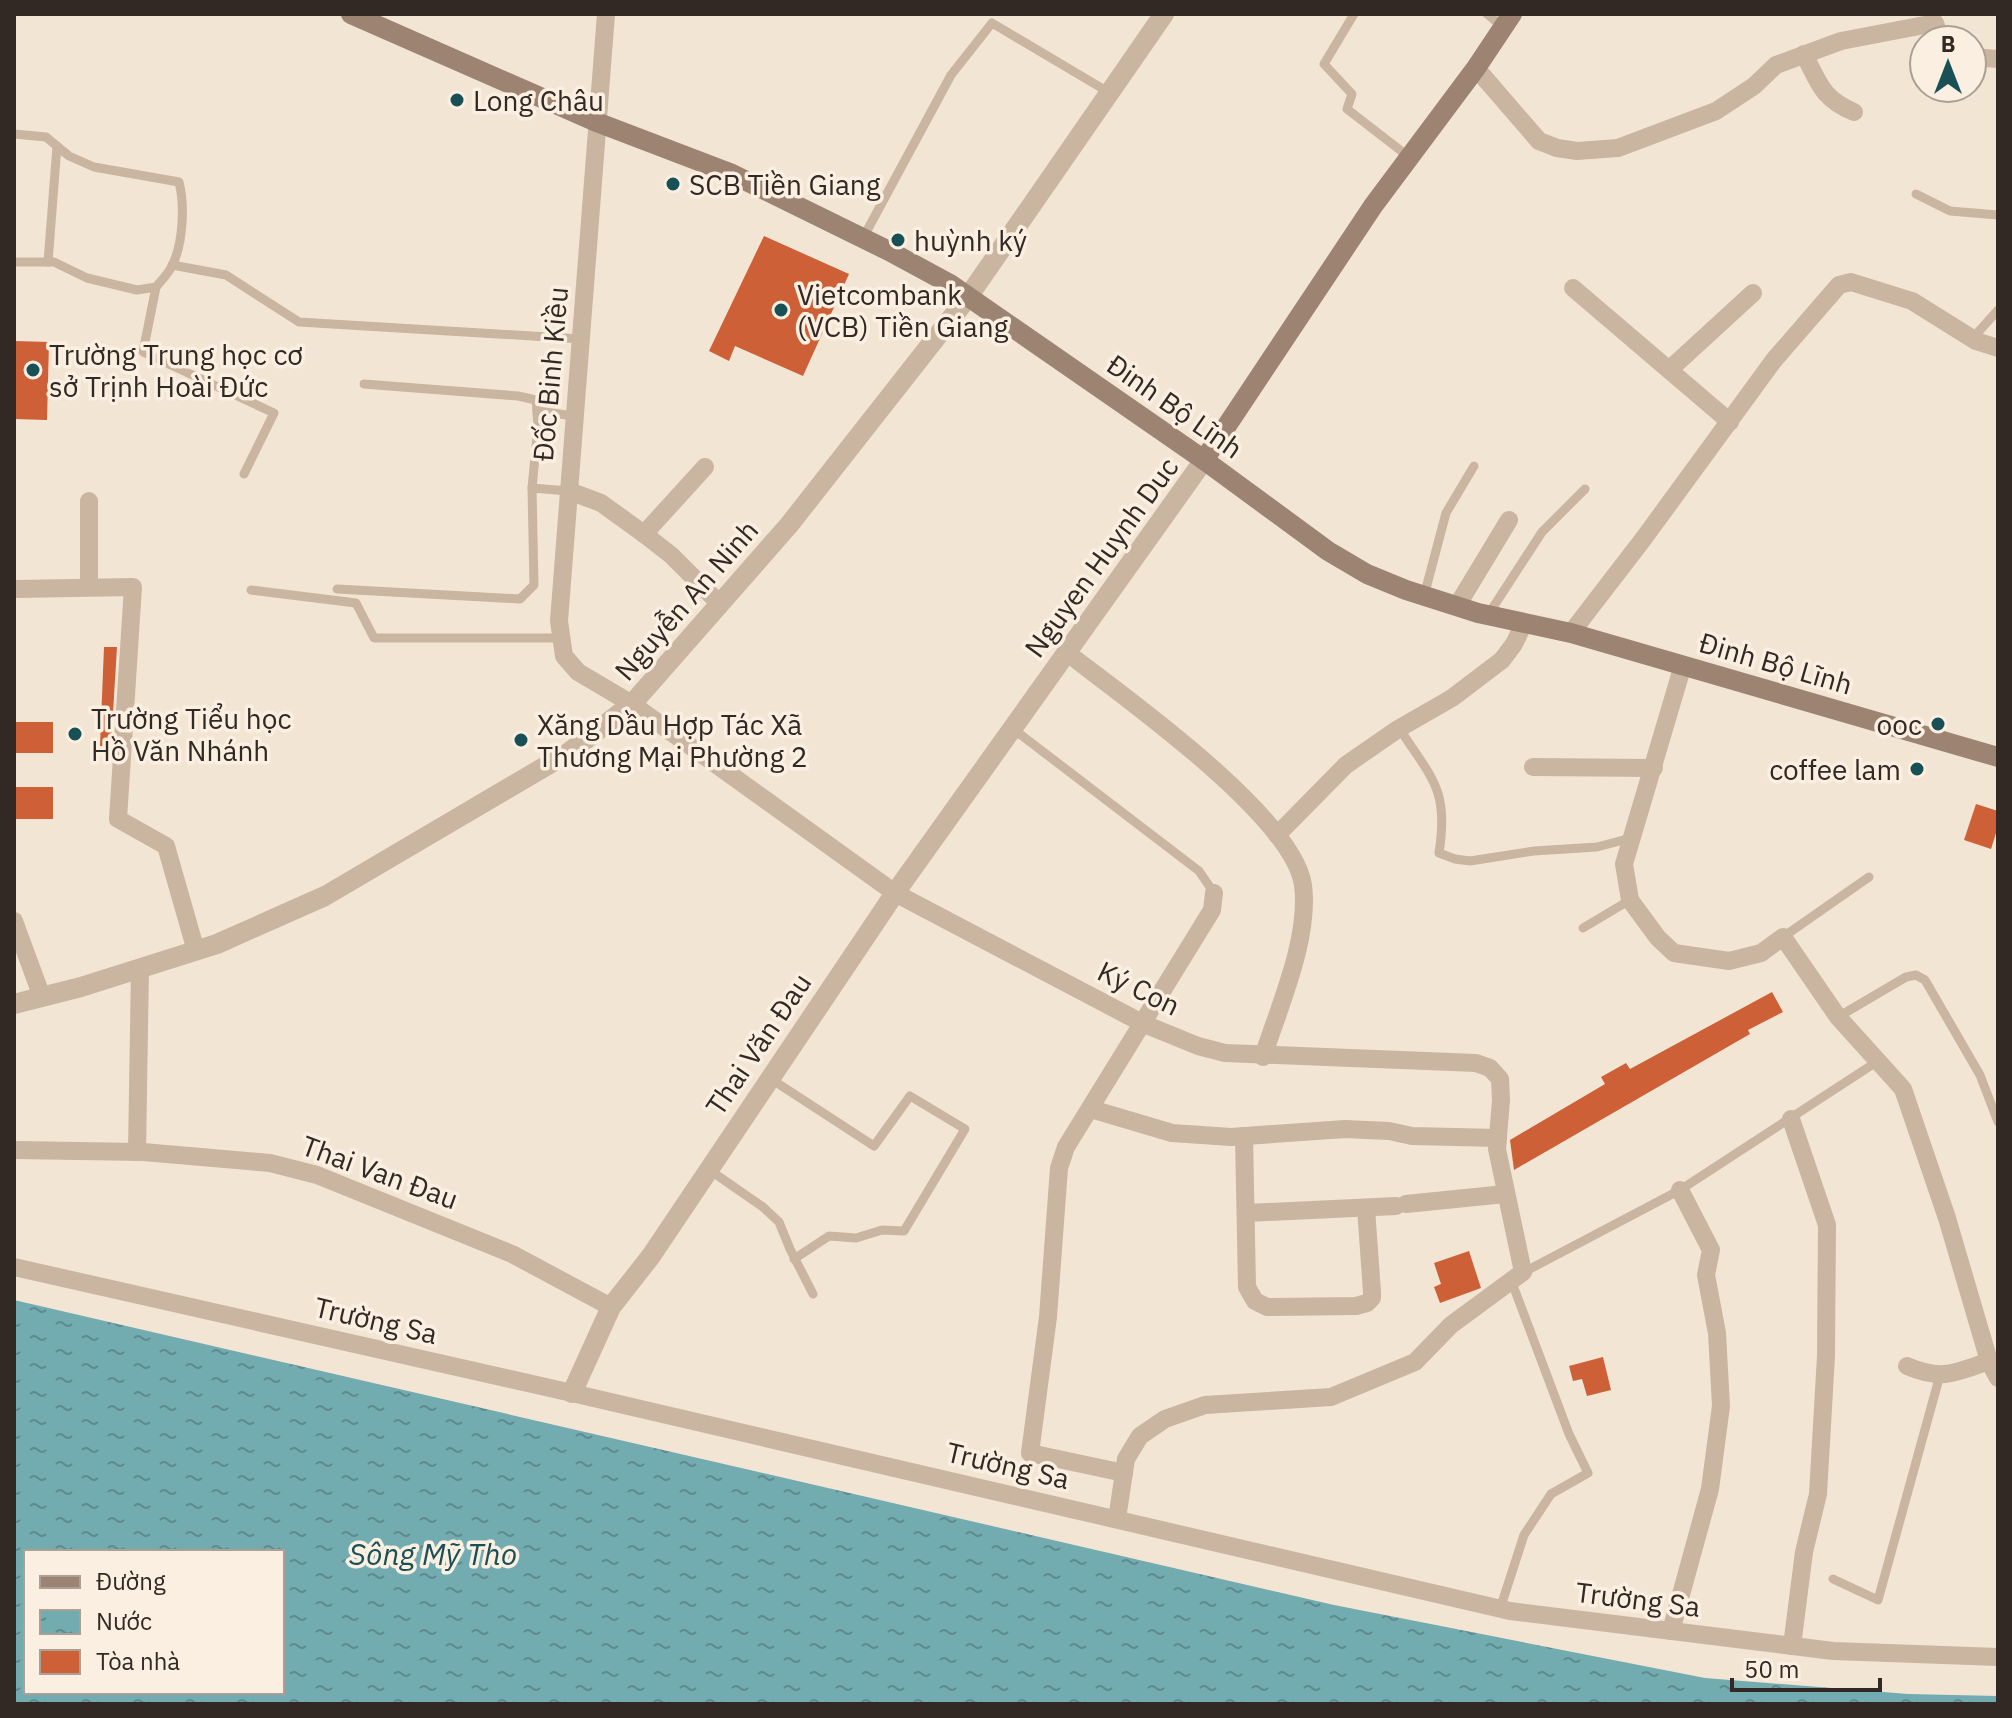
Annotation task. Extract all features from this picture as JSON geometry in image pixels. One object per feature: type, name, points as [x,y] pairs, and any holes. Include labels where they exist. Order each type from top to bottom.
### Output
[{"type":"main road","name":"Đinh Bộ Lĩnh","points":[[351,14],[599,123],[730,173],[950,284],[1204,460],[1328,551],[1367,574],[1424,596],[1488,615],[1571,633],[1998,757]]},
{"type":"main road","name":"Nguyen Huynh Duc","points":[[1204,460],[1373,206],[1476,68],[1501,18]]},
{"type":"street","name":"Đốc Binh Kiều","points":[[606,14],[559,621],[564,656],[578,672],[632,704]]},
{"type":"street","name":"Nguyễn An Ninh","points":[[14,1004],[217,944],[325,896],[568,753],[632,704],[789,525],[968,297],[1164,14]]},
{"type":"street","points":[[1476,68],[1539,141],[1577,151],[1618,148],[1716,111],[1754,86],[1776,65],[1841,41],[1908,31]]},
{"type":"street","points":[[1804,54],[1833,103],[1854,112]]},
{"type":"street","points":[[1571,633],[1774,360],[1839,285],[1851,282],[1912,301],[1972,339],[1998,348]]},
{"type":"street","points":[[1573,288],[1730,422]]},
{"type":"street","points":[[1669,370],[1753,293]]},
{"type":"street","name":"Nguyen Huynh Duc","points":[[895,893],[1204,460]]},
{"type":"street","points":[[644,534],[705,467]]},
{"type":"street","points":[[569,491],[601,503],[644,534],[671,555],[720,604]]},
{"type":"street","points":[[89,501],[89,587]]},
{"type":"street","points":[[1457,606],[1509,520]]},
{"type":"street","points":[[14,589],[133,587],[118,819],[166,846],[196,951]]},
{"type":"street","points":[[1277,835],[1346,765],[1399,728],[1452,698],[1502,660],[1524,623]]},
{"type":"street","points":[[1066,652],[1181,740],[1267,822],[1300,871],[1303,889],[1299,947],[1263,1057]]},
{"type":"street","points":[[1683,665],[1624,864],[1630,900],[1658,938],[1674,953],[1729,961],[1761,953],[1783,937],[1838,1017],[1903,1089],[1998,1378]]},
{"type":"street","name":"Ký Con","points":[[632,704],[895,893],[1144,1024],[1198,1046],[1225,1053],[1263,1057],[1476,1063],[1490,1068],[1500,1079],[1497,1149],[1517,1276]]},
{"type":"street","points":[[1533,767],[1654,768]]},
{"type":"street","name":"Thai Văn Đau","points":[[572,1393],[611,1307],[651,1256],[895,893]]},
{"type":"street","points":[[1124,1473],[1030,1453],[1048,1317],[1059,1168],[1066,1147],[1212,910],[1214,893]]},
{"type":"street","points":[[14,921],[42,997]]},
{"type":"street","points":[[137,1152],[140,968]]},
{"type":"street","points":[[1091,1109],[1172,1133],[1244,1136],[1345,1129],[1389,1131],[1412,1136],[1498,1138]]},
{"type":"street","points":[[1791,1119],[1827,1225],[1826,1356],[1818,1494],[1804,1552],[1792,1646]]},
{"type":"street","points":[[1244,1136],[1247,1287],[1255,1301],[1267,1307],[1356,1306],[1367,1303],[1372,1298],[1366,1208]]},
{"type":"street","name":"Thai Van Đau","points":[[14,1150],[137,1152],[270,1163],[317,1175],[512,1254],[611,1307]]},
{"type":"street","points":[[1671,1631],[1710,1489],[1721,1406],[1717,1333],[1706,1275],[1711,1250],[1680,1190]]},
{"type":"street","points":[[1247,1213],[1366,1208],[1505,1194]]},
{"type":"street","name":"Trường Sa","points":[[14,1267],[1500,1609],[1833,1651],[1998,1657]]},
{"type":"street","points":[[1117,1519],[1126,1459],[1140,1436],[1165,1419],[1205,1405],[1331,1397],[1415,1362],[1451,1325],[1517,1276]]},
{"type":"street","points":[[1907,1366],[1928,1375],[1949,1376],[1993,1357]]},
{"type":"lane","points":[[1354,14],[1324,64],[1352,94],[1347,109],[1409,157]]},
{"type":"lane","points":[[863,238],[951,75],[992,23],[1110,93]]},
{"type":"lane","points":[[14,134],[46,137],[69,156],[94,167],[179,182],[183,200],[181,230],[172,265],[156,287],[143,352],[274,413],[244,474]]},
{"type":"lane","points":[[48,262],[57,146]]},
{"type":"lane","points":[[1916,194],[1950,211],[1998,215]]},
{"type":"lane","points":[[14,262],[48,262],[87,278],[137,290],[156,287]]},
{"type":"lane","points":[[172,265],[226,275],[299,322],[581,339]]},
{"type":"lane","points":[[1972,339],[1998,310]]},
{"type":"lane","points":[[337,589],[520,599],[534,585],[532,488],[536,400],[364,384]]},
{"type":"lane","points":[[537,411],[574,416]]},
{"type":"lane","points":[[1424,596],[1446,513],[1474,466]]},
{"type":"lane","points":[[532,488],[569,491]]},
{"type":"lane","points":[[1488,615],[1542,532],[1585,489]]},
{"type":"lane","points":[[251,590],[356,603],[374,638],[562,638]]},
{"type":"lane","points":[[1012,728],[1199,871],[1214,893]]},
{"type":"lane","points":[[1399,728],[1439,791],[1443,821],[1439,853],[1470,861],[1534,851],[1597,847],[1631,838]]},
{"type":"lane","points":[[1783,937],[1869,877]]},
{"type":"lane","points":[[1583,928],[1630,900]]},
{"type":"lane","points":[[1838,1017],[1906,977],[1916,975],[1925,980],[1980,1075],[1998,1122]]},
{"type":"lane","points":[[1500,1609],[1524,1535],[1551,1494],[1588,1473],[1569,1434],[1517,1276],[1680,1190],[1878,1061]]},
{"type":"lane","points":[[769,1078],[874,1146],[910,1096],[965,1129],[904,1231],[882,1230],[856,1238],[829,1236],[794,1259]]},
{"type":"lane","points":[[708,1169],[763,1207],[779,1222],[813,1294]]},
{"type":"lane","points":[[1833,1579],[1878,1600],[1940,1375]]},
{"type":"water","name":"Sông Mỹ Tho","points":[[14,1300],[1334,1605],[1705,1678],[1908,1694],[1998,1696],[1998,1704],[14,1704]]},
{"type":"building","name":"Vietcombank (VCB) Tiền Giang","points":[[764,236],[849,274],[803,376],[735,346],[729,361],[709,351]]},
{"type":"building","points":[[14,341],[49,342],[47,420],[14,419]]},
{"type":"building","points":[[104,647],[117,647],[111,746],[100,746]]},
{"type":"building","points":[[14,722],[53,722],[53,753],[14,753]]},
{"type":"building","points":[[14,787],[53,787],[53,819],[14,819]]},
{"type":"building","points":[[1976,804],[1998,811],[1998,827],[1991,849],[1964,840]]},
{"type":"building","points":[[1772,992],[1783,1012],[1514,1170],[1510,1140],[1605,1084],[1601,1077],[1626,1063],[1630,1069]]},
{"type":"building","points":[[1469,1251],[1481,1288],[1440,1303],[1434,1287],[1441,1284],[1434,1263]]},
{"type":"building","points":[[1603,1357],[1611,1390],[1587,1396],[1582,1379],[1573,1381],[1569,1366]]},
{"type":"place","name":"Long Châu","points":[[457,100]]},
{"type":"place","name":"SCB Tiền Giang","points":[[673,184]]},
{"type":"place","name":"huỳnh ký","points":[[898,240]]},
{"type":"place","name":"Vietcombank (VCB) Tiền Giang","points":[[781,310]]},
{"type":"place","name":"Trường Trung học cơ sở Trịnh Hoài Đức","points":[[33,370]]},
{"type":"place","name":"ooc","points":[[1938,724]]},
{"type":"place","name":"Trường Tiểu học Hồ Văn Nhánh","points":[[75,734]]},
{"type":"place","name":"Xăng Dầu Hợp Tác Xã Thương Mại Phường 2","points":[[521,740]]},
{"type":"place","name":"coffee lam","points":[[1917,769]]}]
